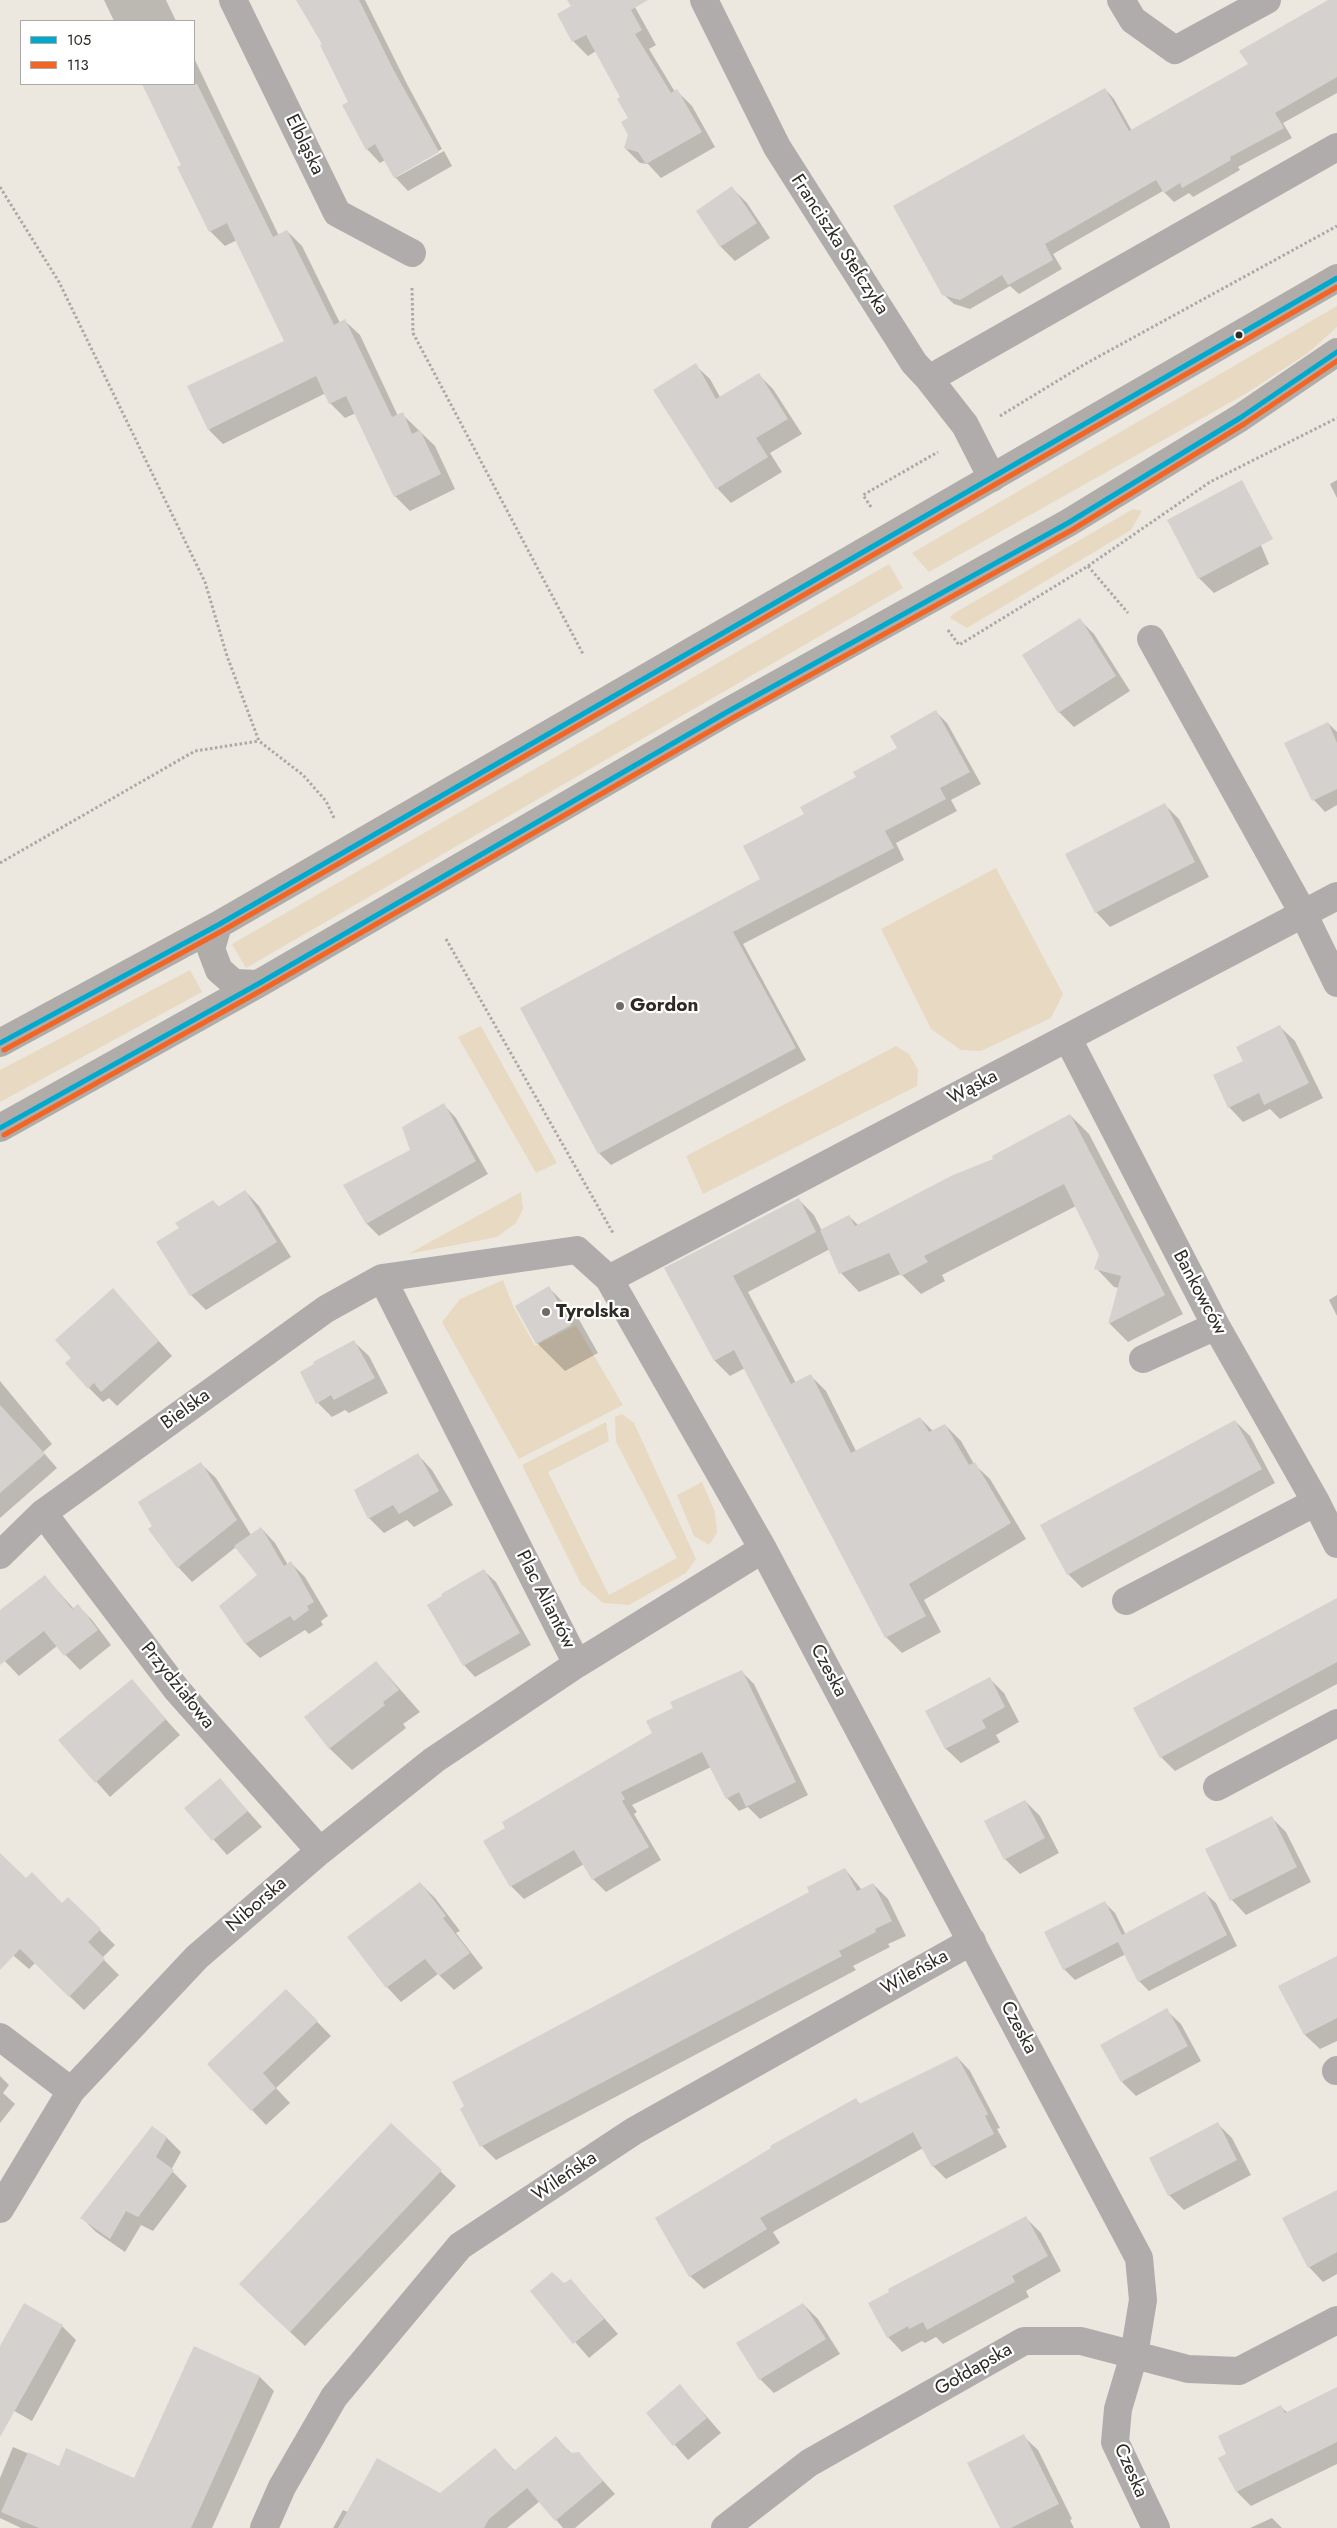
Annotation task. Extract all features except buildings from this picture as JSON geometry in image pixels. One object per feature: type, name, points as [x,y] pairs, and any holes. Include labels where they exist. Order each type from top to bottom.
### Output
[{"type":"main road","points":[[0,1044],[218,925],[1337,278]]},
{"type":"main road","points":[[0,1128],[258,984],[727,712],[1093,507],[1240,418],[1337,352]]},
{"type":"main road","points":[[218,925],[211,949],[219,970],[234,983],[258,984]]},
{"type":"street","name":"Elbląska","points":[[233,0],[337,213],[412,253]]},
{"type":"street","name":"Franciszka Stefczyka","points":[[704,0],[776,147],[914,364],[929,379],[970,434],[992,478]]},
{"type":"street","points":[[1127,10],[1176,50],[1267,0]]},
{"type":"street","points":[[929,379],[1337,147]]},
{"type":"street","points":[[1151,639],[1302,913],[1337,982]]},
{"type":"street","name":"Wąska","points":[[621,1272],[1068,1039],[1337,896]]},
{"type":"street","name":"Bankowców","points":[[1068,1039],[1216,1326],[1316,1502],[1337,1544]]},
{"type":"street","points":[[382,1278],[577,1250],[621,1272],[763,1550]]},
{"type":"street","name":"Bielska","points":[[0,1555],[43,1513],[326,1309],[382,1278]]},
{"type":"street","name":"Plac Aliantów","points":[[382,1278],[577,1664],[763,1550]]},
{"type":"street","points":[[1143,1359],[1216,1326]]},
{"type":"street","points":[[1126,1601],[1316,1502]]},
{"type":"street","name":"Przydziałowa","points":[[43,1513],[177,1690],[320,1851]]},
{"type":"street","name":"Czeska","points":[[763,1550],[1139,2258],[1143,2300],[1134,2355],[1118,2409],[1115,2442],[1156,2528]]},
{"type":"street","name":"Niborska","points":[[0,2209],[70,2091],[197,1957],[320,1851],[434,1760],[577,1664]]},
{"type":"street","points":[[1217,1787],[1337,1723]]},
{"type":"street","name":"Wileńska","points":[[264,2528],[282,2487],[334,2397],[460,2246],[634,2131],[972,1941]]},
{"type":"street","points":[[0,2037],[70,2091]]},
{"type":"street","name":"Gołdapska","points":[[725,2528],[809,2464],[1024,2342],[1081,2341],[1188,2369],[1239,2370],[1337,2320]]},
{"type":"path","points":[[0,187],[59,282],[205,582],[227,656],[259,741],[302,775],[320,795],[350,847]]},
{"type":"path","points":[[890,537],[864,495],[970,434],[1085,364],[1337,226]]},
{"type":"path","points":[[412,253],[413,333],[583,654]]},
{"type":"path","points":[[926,602],[959,645],[1088,566],[1210,482],[1337,418]]},
{"type":"path","points":[[1088,566],[1151,639]]},
{"type":"path","points":[[0,863],[196,751],[259,741]]},
{"type":"path","points":[[446,939],[621,1272]]},
{"type":"shaded area","points":[[1337,306],[1337,327],[1308,353],[1247,393],[929,572],[912,553]]},
{"type":"shaded area","points":[[1133,509],[1142,511],[1131,530],[967,628],[950,618],[953,614]]},
{"type":"shaded area","points":[[889,564],[903,588],[246,968],[232,944]]},
{"type":"shaded area","points":[[996,868],[1063,994],[1051,1018],[981,1051],[961,1050],[931,1029],[881,929]]},
{"type":"shaded area","points":[[190,970],[202,992],[0,1102],[0,1070]]},
{"type":"shaded area","points":[[481,1026],[557,1163],[536,1173],[458,1037]]},
{"type":"shaded area","points":[[896,1046],[909,1054],[918,1070],[917,1086],[703,1194],[686,1156]]},
{"type":"shaded area","points":[[521,1192],[523,1209],[516,1223],[497,1237],[408,1254]]},
{"type":"shaded area","points":[[503,1280],[513,1306],[535,1346],[576,1325],[623,1405],[519,1459],[442,1322],[460,1299]]},
{"type":"shaded area","points":[[622,1414],[634,1423],[696,1559],[686,1573],[629,1605],[603,1603],[581,1584],[522,1465],[606,1422],[609,1441],[548,1472],[609,1595],[677,1558],[616,1442],[615,1417]]},
{"type":"shaded area","points":[[702,1482],[715,1512],[717,1533],[709,1545],[694,1536],[677,1495]]},
{"type":"transit line","name":"105","points":[[0,1043],[218,925],[1337,278]]},
{"type":"transit line","name":"113","points":[[4,1050],[222,931],[1337,287]]},
{"type":"transit line","name":"105","points":[[0,1128],[258,984],[727,712],[1068,523],[1240,418],[1337,352]]},
{"type":"transit line","name":"113","points":[[4,1135],[262,990],[731,719],[1072,530],[1244,424],[1337,361]]},
{"type":"place","name":"Gordon","points":[[620,1006]]},
{"type":"place","name":"Tyrolska","points":[[546,1312]]}]
